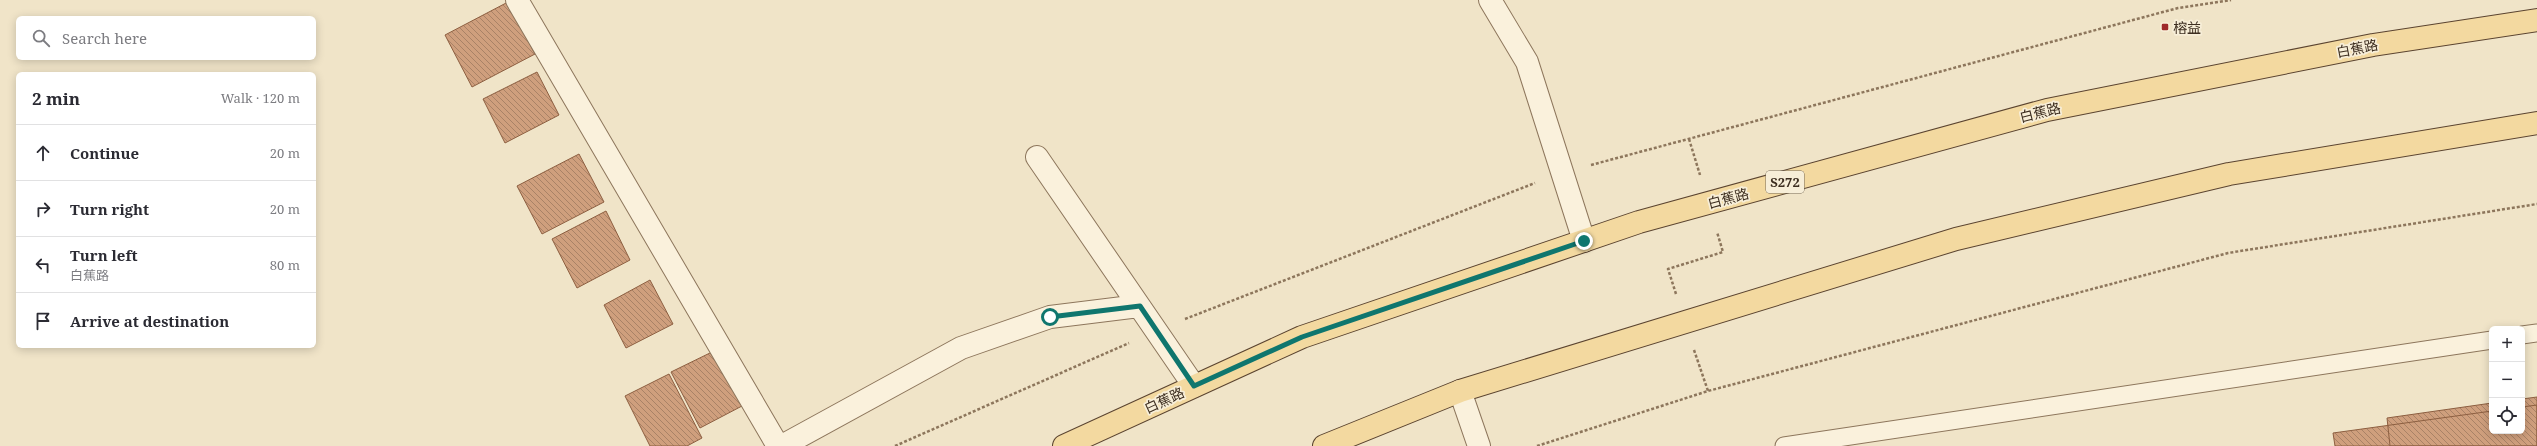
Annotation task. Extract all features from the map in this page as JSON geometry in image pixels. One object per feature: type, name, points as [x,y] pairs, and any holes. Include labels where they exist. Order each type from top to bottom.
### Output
[{"type":"main road","name":"白蕉路","points":[[1064,446],[1302,337],[1640,222],[2047,110],[2373,45],[2537,20]]},
{"type":"main road","points":[[1324,446],[1460,391],[1956,239],[2229,174],[2537,123]]},
{"type":"street","points":[[517,0],[778,446]]},
{"type":"street","points":[[1490,0],[1527,62],[1584,241]]},
{"type":"street","points":[[1037,158],[1194,386]]},
{"type":"street","points":[[782,446],[960,348],[1050,317],[1140,306]]},
{"type":"street","points":[[1460,391],[1479,446]]},
{"type":"lane","points":[[2525,335],[2537,333]]},
{"type":"lane","points":[[1784,446],[1873,439],[2489,340]]},
{"type":"path","points":[[1689,139],[1723,252],[1668,269],[1708,391]]},
{"type":"path","points":[[1537,446],[1708,391],[2228,253],[2537,204]]},
{"type":"building","points":[[508,2],[535,54],[472,87],[445,35]]},
{"type":"building","points":[[537,72],[559,115],[505,143],[483,99]]},
{"type":"building","points":[[579,154],[604,202],[542,234],[517,186]]},
{"type":"building","points":[[606,211],[630,260],[577,288],[552,239]]},
{"type":"building","points":[[650,280],[673,324],[626,348],[604,305]]},
{"type":"building","points":[[714,351],[742,406],[700,428],[671,372]]},
{"type":"building","points":[[669,374],[702,438],[687,446],[650,446],[625,396]]},
{"type":"building","points":[[2537,397],[2537,446],[2390,446],[2387,418],[2489,403],[2489,434],[2525,434],[2525,399]]},
{"type":"building","points":[[2537,405],[2537,446],[2335,446],[2333,433],[2489,411],[2489,434],[2525,434],[2525,407]]},
{"type":"place","name":"榕益","points":[[2165,27]]},
{"type":"route","points":[[1050,317],[1140,306],[1194,386],[1302,337],[1584,241]]}]
